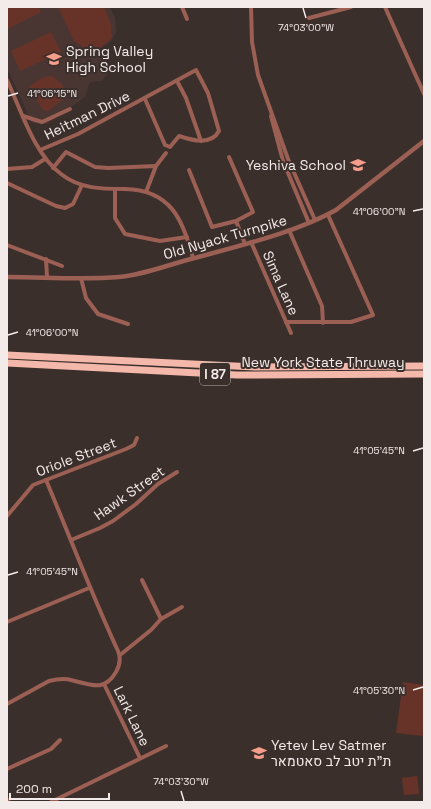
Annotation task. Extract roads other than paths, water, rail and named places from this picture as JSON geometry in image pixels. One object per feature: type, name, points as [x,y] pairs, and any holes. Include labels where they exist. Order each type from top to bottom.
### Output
[{"type":"highway","name":"New York State Thruway","points":[[7,355],[243,367],[424,366]]},
{"type":"highway","name":"New York State Thruway","points":[[7,363],[237,375],[424,374]]},
{"type":"street","points":[[182,7],[187,18]]},
{"type":"street","points":[[251,7],[254,59],[290,165],[315,220]]},
{"type":"street","points":[[308,18],[334,9],[351,7]]},
{"type":"street","points":[[386,7],[424,94]]},
{"type":"street","name":"Heitman Drive","points":[[40,150],[78,134],[196,70],[208,93],[219,131],[214,136],[194,142],[179,136],[170,147],[165,145],[145,99]]},
{"type":"street","points":[[7,80],[40,150],[45,159],[53,168],[62,175],[82,185],[146,192],[162,200],[170,207],[182,223],[193,258]]},
{"type":"street","points":[[177,81],[186,98],[201,141]]},
{"type":"street","points":[[266,96],[283,161],[309,223]]},
{"type":"street","points":[[23,116],[42,122],[70,109]]},
{"type":"street","name":"Old Nyack Turnpike","points":[[7,277],[81,278],[133,275],[245,244],[289,230],[328,215],[424,141]]},
{"type":"street","points":[[53,168],[66,152],[95,167],[156,166]]},
{"type":"street","points":[[146,192],[156,166],[166,153]]},
{"type":"street","points":[[189,170],[212,226],[236,221],[253,212],[229,157]]},
{"type":"street","points":[[7,169],[32,167],[45,159]]},
{"type":"street","points":[[7,183],[56,206],[65,208],[73,204],[82,185]]},
{"type":"street","points":[[115,189],[115,218],[125,234],[160,241],[187,237]]},
{"type":"street","points":[[286,322],[351,322],[373,315],[328,215]]},
{"type":"street","points":[[236,221],[245,244]]},
{"type":"street","points":[[289,230],[322,306],[323,323]]},
{"type":"street","name":"Sima Lane","points":[[251,242],[291,333]]},
{"type":"street","points":[[7,245],[62,266]]},
{"type":"street","points":[[46,260],[47,277]]},
{"type":"street","points":[[81,278],[86,298],[98,314],[128,324]]},
{"type":"street","name":"Oriole Street","points":[[7,516],[27,490],[33,485],[134,445],[137,438]]},
{"type":"street","name":"Hawk Street","points":[[71,540],[113,521],[136,504],[158,484],[177,472]]},
{"type":"street","points":[[7,704],[49,681],[56,679],[72,680],[90,686],[104,684],[117,672],[120,660],[120,655],[89,588],[46,480]]},
{"type":"street","points":[[142,580],[161,619]]},
{"type":"street","points":[[7,622],[89,588]]},
{"type":"street","points":[[120,655],[151,630],[161,619],[182,608]]},
{"type":"street","name":"Lark Lane","points":[[104,684],[140,758]]},
{"type":"street","points":[[7,769],[52,749],[60,740]]},
{"type":"street","points":[[51,802],[166,746]]},
{"type":"place","name":"Spring Valley High School","points":[[54,59]]},
{"type":"place","name":"Yeshiva School","points":[[358,165]]},
{"type":"place","name":"Yetev Lev Satmer ת\"ת יטב לב סאטמאר","points":[[259,753]]}]
